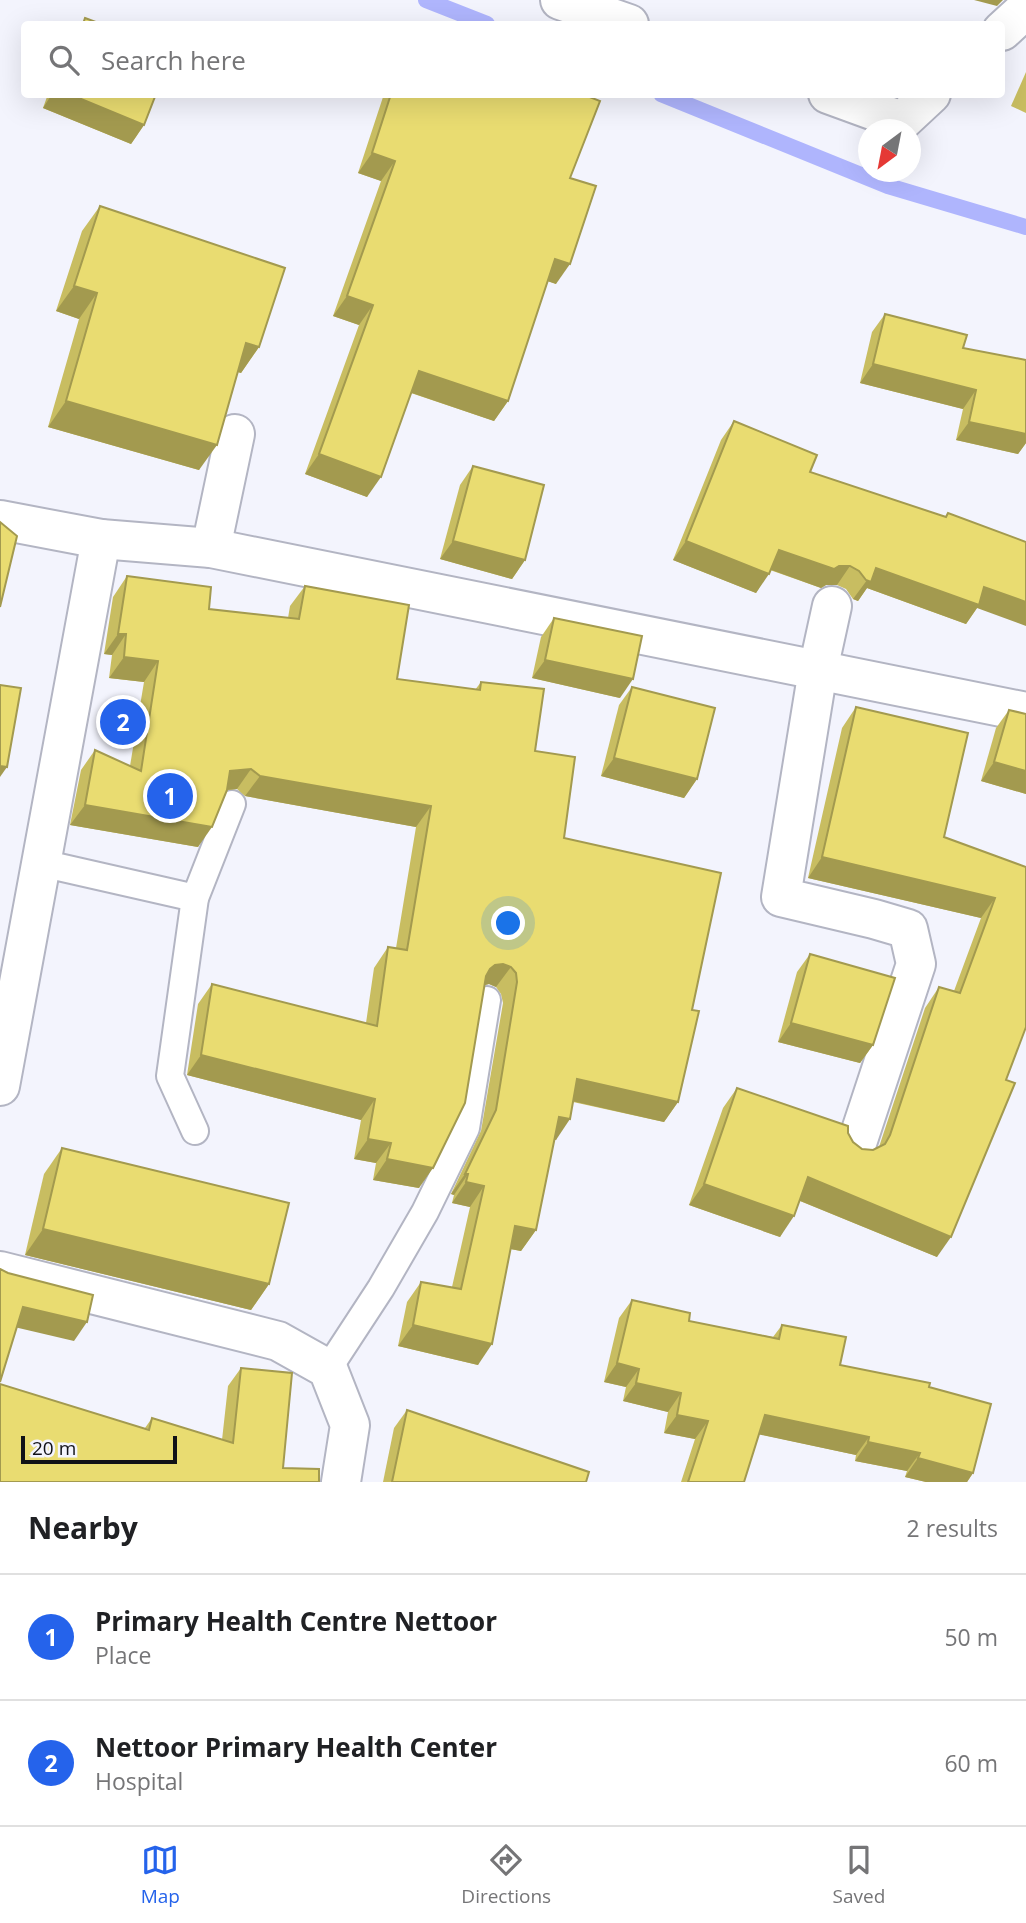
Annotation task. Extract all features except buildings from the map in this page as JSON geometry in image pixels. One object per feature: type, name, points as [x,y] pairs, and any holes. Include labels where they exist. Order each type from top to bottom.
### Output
[{"type":"street","points":[[560,0],[620,21]]},
{"type":"street","points":[[1005,28],[1026,9]]},
{"type":"street","points":[[839,98],[902,121],[927,98]]},
{"type":"street","points":[[211,548],[235,434]]},
{"type":"street","points":[[0,520],[101,539],[211,548],[1026,712]]},
{"type":"street","points":[[0,1086],[101,539]]},
{"type":"street","points":[[832,606],[818,670],[782,897],[908,929],[916,964],[855,1149]]},
{"type":"street","points":[[0,1271],[278,1341],[328,1369],[350,1425],[341,1482]]},
{"type":"lane","points":[[195,1131],[170,1076],[195,898],[232,804]]},
{"type":"lane","points":[[41,863],[195,898]]},
{"type":"lane","points":[[328,1369],[400,1256],[466,1128],[487,1000]]},
{"type":"waterway","points":[[426,0],[479,21]]},
{"type":"waterway","points":[[671,98],[888,186],[1026,227]]},
{"type":"place","name":"Nettoor Primary Health Center","points":[[123,722]]},
{"type":"place","name":"Primary Health Centre Nettoor","points":[[170,796]]}]
